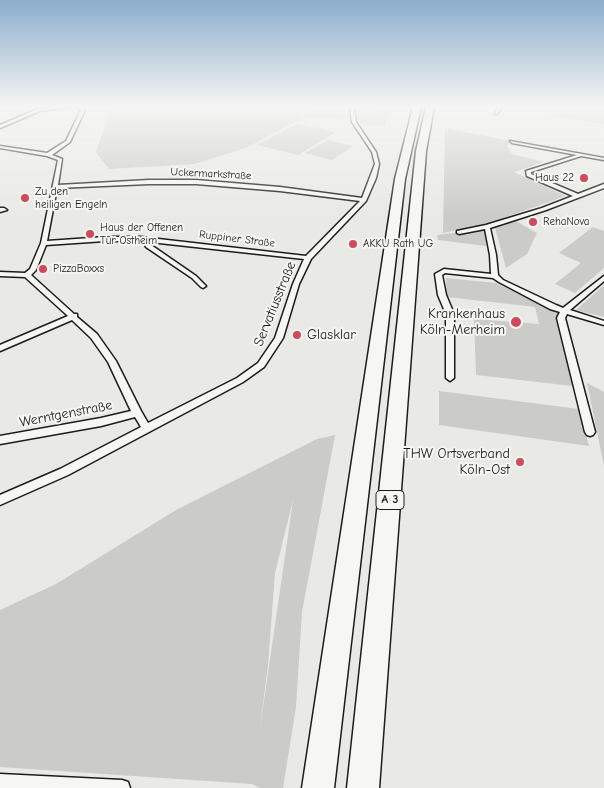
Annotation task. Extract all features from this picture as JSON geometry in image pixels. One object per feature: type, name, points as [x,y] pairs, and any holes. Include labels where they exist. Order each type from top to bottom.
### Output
[{"type":"highway","name":"A 3","points":[[318,788],[400,179],[408,144]]},
{"type":"highway","name":"A 3","points":[[364,788],[422,144]]},
{"type":"street","points":[[48,155],[65,144]]},
{"type":"street","name":"Servatiusstraße","points":[[0,500],[64,472],[240,380],[261,366],[279,338],[296,284],[308,258],[364,200],[377,164],[374,152],[369,144]]},
{"type":"street","points":[[522,144],[604,159]]},
{"type":"street","points":[[0,147],[48,155],[60,159],[44,244],[33,270],[27,274],[0,274]]},
{"type":"street","points":[[576,195],[527,173],[581,154]]},
{"type":"street","name":"Uckermarkstraße","points":[[56,187],[149,182],[202,182],[280,188],[364,200]]},
{"type":"street","points":[[459,232],[487,227],[544,209],[576,195],[604,186]]},
{"type":"street","points":[[593,190],[604,194]]},
{"type":"street","points":[[487,227],[494,254],[495,276]]},
{"type":"street","name":"Ruppiner Straße","points":[[44,244],[104,239],[147,240],[308,258]]},
{"type":"street","points":[[147,240],[148,246],[194,277],[203,286]]},
{"type":"street","points":[[450,378],[450,314],[442,295],[438,274],[444,271],[495,276],[501,281],[564,311],[604,323]]},
{"type":"street","points":[[27,274],[94,336],[112,362],[137,414],[147,429]]},
{"type":"street","points":[[590,432],[561,318],[564,311],[604,278]]},
{"type":"street","points":[[0,348],[74,316]]},
{"type":"street","name":"Werntgenstraße","points":[[0,440],[137,414]]},
{"type":"street","points":[[0,782],[122,788]]},
{"type":"shaded area","points":[[99,144],[254,144],[195,164],[109,169],[96,152]]},
{"type":"shaded area","points":[[259,144],[317,144],[298,155],[257,145]]},
{"type":"shaded area","points":[[321,144],[344,144],[353,146],[332,160],[305,153]]},
{"type":"shaded area","points":[[445,144],[509,144],[507,146],[512,154],[544,162],[514,172],[566,196],[486,224],[443,233]]},
{"type":"shaded area","points":[[516,221],[537,233],[527,254],[506,268],[495,228]]},
{"type":"shaded area","points":[[593,227],[604,231],[604,268],[575,293],[555,284],[581,263],[559,253]]},
{"type":"shaded area","points":[[485,229],[486,246],[438,240],[437,235]]},
{"type":"shaded area","points":[[446,278],[496,283],[558,313],[573,386],[476,375],[474,319],[539,324],[535,307],[447,297]]},
{"type":"shaded area","points":[[604,285],[604,317],[576,310]]},
{"type":"shaded area","points":[[587,383],[604,392],[604,466]]},
{"type":"shaded area","points":[[439,391],[579,409],[589,446],[439,425]]},
{"type":"shaded area","points":[[335,435],[302,612],[296,707],[283,788],[260,788],[252,784],[0,767],[0,610],[56,584],[176,510],[317,439]],"holes":[[[293,500],[259,735],[268,665],[275,573]]]},
{"type":"place","name":"Haus 22","points":[[584,178]]},
{"type":"place","name":"Zu den heiligen Engeln","points":[[25,198]]},
{"type":"place","name":"RehaNova","points":[[533,222]]},
{"type":"place","name":"Haus der Offenen Tür Ostheim","points":[[90,234]]},
{"type":"place","name":"AKKU Rath UG","points":[[353,244]]},
{"type":"place","name":"PizzaBoxxs","points":[[43,269]]},
{"type":"place","name":"Krankenhaus Köln-Merheim","points":[[516,322]]},
{"type":"place","name":"Glasklar","points":[[297,335]]},
{"type":"place","name":"THW Ortsverband Köln-Ost","points":[[520,462]]}]
